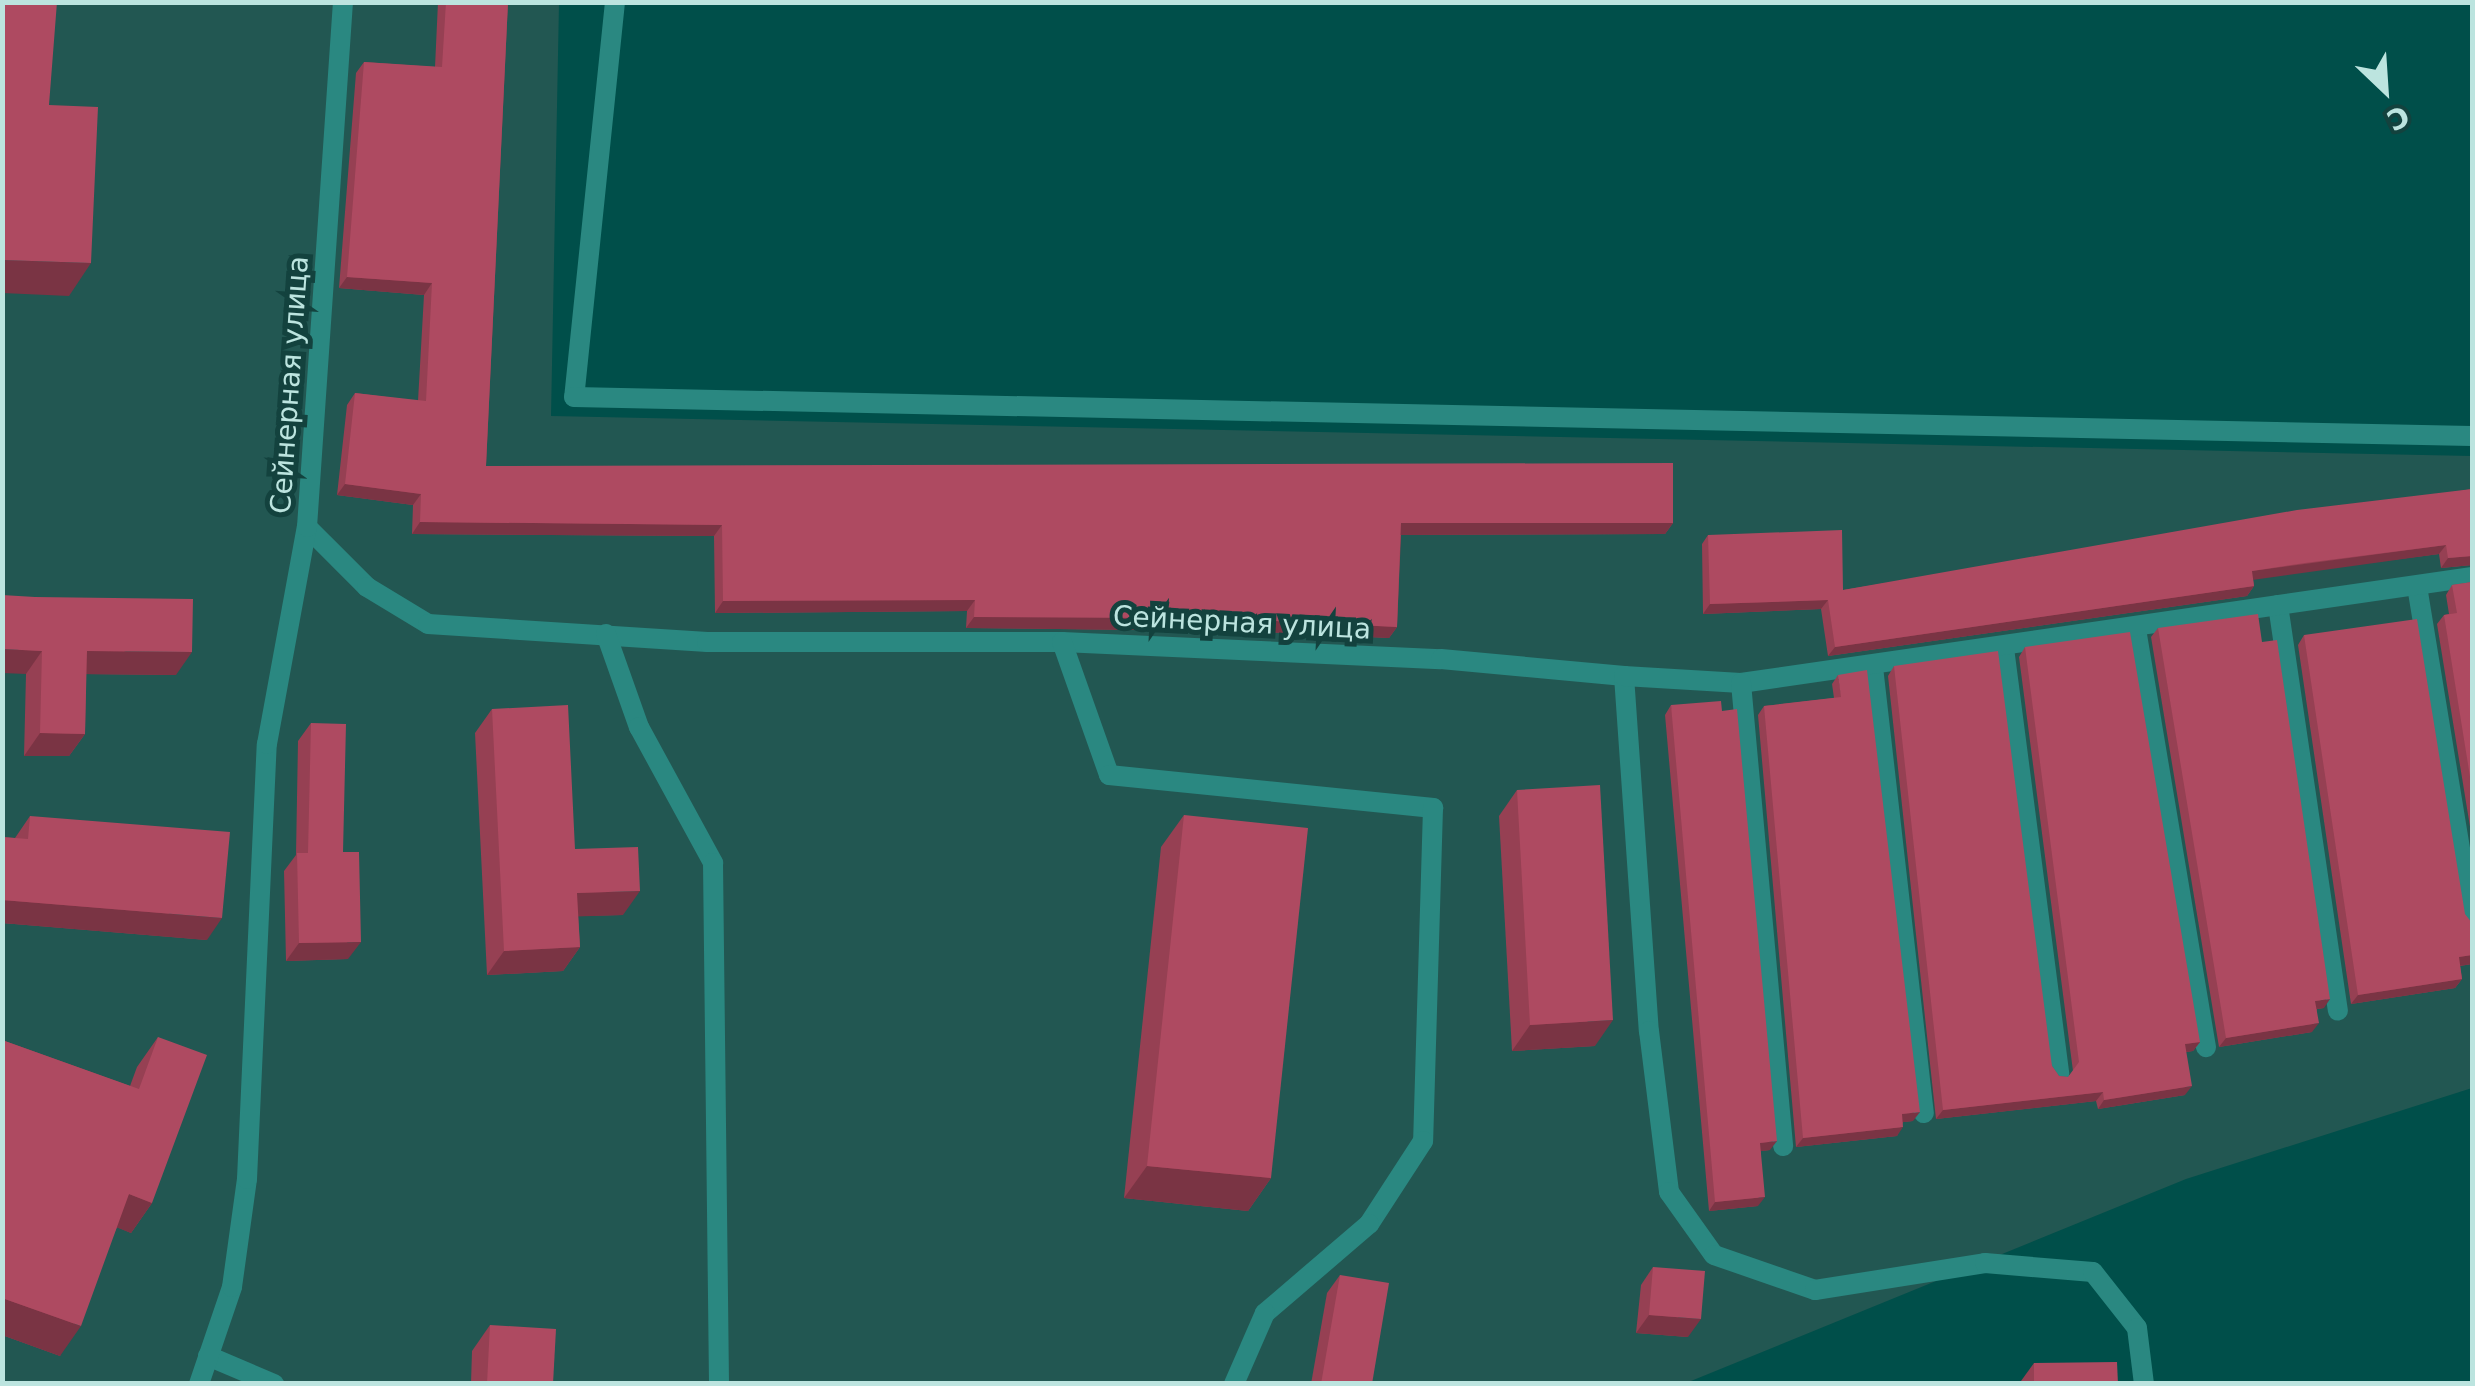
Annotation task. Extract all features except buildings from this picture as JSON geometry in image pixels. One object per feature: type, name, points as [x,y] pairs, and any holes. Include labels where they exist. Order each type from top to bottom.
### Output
[{"type":"street","name":"Сейнерная улица","points":[[343,2],[307,527],[367,586],[428,624],[707,642],[1062,642],[1441,659],[1741,683],[2136,629],[2472,577]]},
{"type":"street","points":[[615,2],[574,398],[2472,436]]},
{"type":"street","points":[[199,1384],[232,1286],[247,1179],[267,744],[307,527]]},
{"type":"street","points":[[2417,586],[2472,922]]},
{"type":"street","points":[[2278,605],[2338,1011]]},
{"type":"street","points":[[2136,629],[2206,1047]]},
{"type":"street","points":[[606,634],[640,726],[713,863],[719,1384]]},
{"type":"street","points":[[1062,642],[1109,775],[1433,808],[1424,1141],[1369,1224],[1265,1313],[1234,1384]]},
{"type":"street","points":[[2004,648],[2059,1073]]},
{"type":"street","points":[[1873,667],[1924,1113]]},
{"type":"street","points":[[1624,676],[1649,1031],[1669,1192],[1714,1254],[1815,1290],[1985,1263],[2093,1272],[2137,1328],[2144,1384]]},
{"type":"street","points":[[1741,683],[1783,1146]]},
{"type":"street","points":[[208,1356],[274,1384]]},
{"type":"shaded area","points":[[3,3],[559,3],[551,416],[2472,456],[2472,1088],[2186,1179],[1686,1383],[3,1384]]}]
